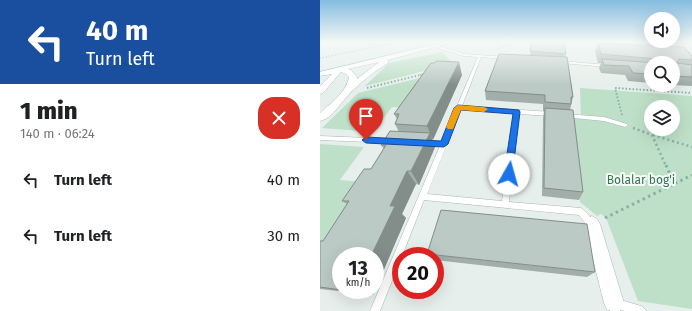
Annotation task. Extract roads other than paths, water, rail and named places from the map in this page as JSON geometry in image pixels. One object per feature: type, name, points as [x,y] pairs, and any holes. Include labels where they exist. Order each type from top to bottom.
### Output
[{"type":"main road","points":[[324,66],[360,57]]},
{"type":"main road","points":[[320,91],[340,69],[351,61],[362,57]]},
{"type":"main road","points":[[320,74],[392,57]]},
{"type":"main road","points":[[320,118],[378,65],[397,57]]},
{"type":"main road","points":[[324,66],[340,69],[352,74],[353,77],[348,91]]},
{"type":"main road","points":[[592,224],[615,307]]},
{"type":"lane","points":[[375,311],[444,144],[478,57]]},
{"type":"lane","points":[[486,57],[511,58]]},
{"type":"lane","points":[[558,62],[612,66]]},
{"type":"lane","points":[[458,108],[604,119],[625,125]]},
{"type":"lane","points":[[505,205],[517,112]]},
{"type":"lane","points":[[320,138],[397,142]]},
{"type":"lane","points":[[436,144],[444,144]]},
{"type":"lane","points":[[422,197],[581,212],[592,224]]},
{"type":"lane","points":[[615,307],[641,311]]},
{"type":"park label","name":"Bolalar bog'i","points":[[641,180]]}]
